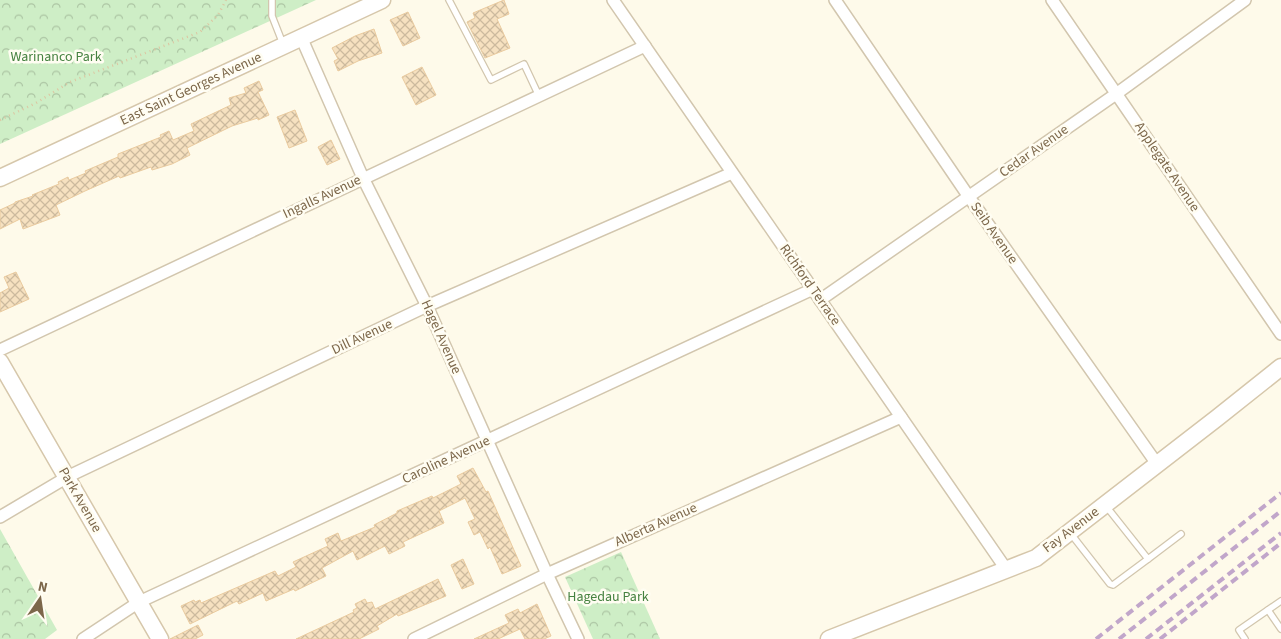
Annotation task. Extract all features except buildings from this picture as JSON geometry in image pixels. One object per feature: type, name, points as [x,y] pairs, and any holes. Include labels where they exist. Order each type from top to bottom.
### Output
[{"type":"street","name":"Richford Terrace","points":[[613,0],[1006,569]]},
{"type":"street","name":"Seib Avenue","points":[[835,0],[968,197],[1157,464]]},
{"type":"street","name":"Applegate Avenue","points":[[1052,0],[1281,334]]},
{"type":"street","name":"Cedar Avenue","points":[[820,300],[1116,94],[1246,0]]},
{"type":"street","name":"East Saint Georges Avenue","points":[[0,178],[377,1]]},
{"type":"street","name":"Hagel Avenue","points":[[301,38],[363,178],[427,306],[578,639]]},
{"type":"street","name":"Ingalls Avenue","points":[[0,350],[645,46]]},
{"type":"street","name":"Dill Avenue","points":[[0,517],[67,478],[427,306],[732,173]]},
{"type":"street","name":"Caroline Avenue","points":[[83,639],[139,602],[813,289]]},
{"type":"street","name":"Park Avenue","points":[[0,362],[160,639]]},
{"type":"street","name":"Fay Avenue","points":[[829,639],[1036,558],[1281,366]]},
{"type":"street","name":"Alberta Avenue","points":[[414,639],[547,574],[901,417]]},
{"type":"lane","points":[[272,0],[272,16],[284,46]]},
{"type":"lane","points":[[449,0],[491,80],[524,64],[539,96]]},
{"type":"lane","points":[[1105,505],[1148,559]]},
{"type":"lane","points":[[1069,532],[1110,584],[1113,585],[1181,534]]},
{"type":"lane","points":[[1245,639],[1239,630],[1281,601]]},
{"type":"lane","points":[[1268,610],[1281,629]]},
{"type":"path","points":[[0,120],[36,103],[70,82],[200,32],[218,15],[226,0]]},
{"type":"green space","name":"Warinanco Park","points":[[0,0],[316,0],[0,144]]},
{"type":"green space","points":[[0,529],[57,630],[45,639],[0,639]]},
{"type":"green space","name":"Hagedau Park","points":[[621,552],[660,639],[593,639],[565,577]]},
{"type":"railway","points":[[1096,639],[1281,493]]},
{"type":"railway","points":[[1119,639],[1281,511]]},
{"type":"railway","points":[[1146,639],[1281,533]]},
{"type":"railway","points":[[1160,639],[1281,543]]}]
